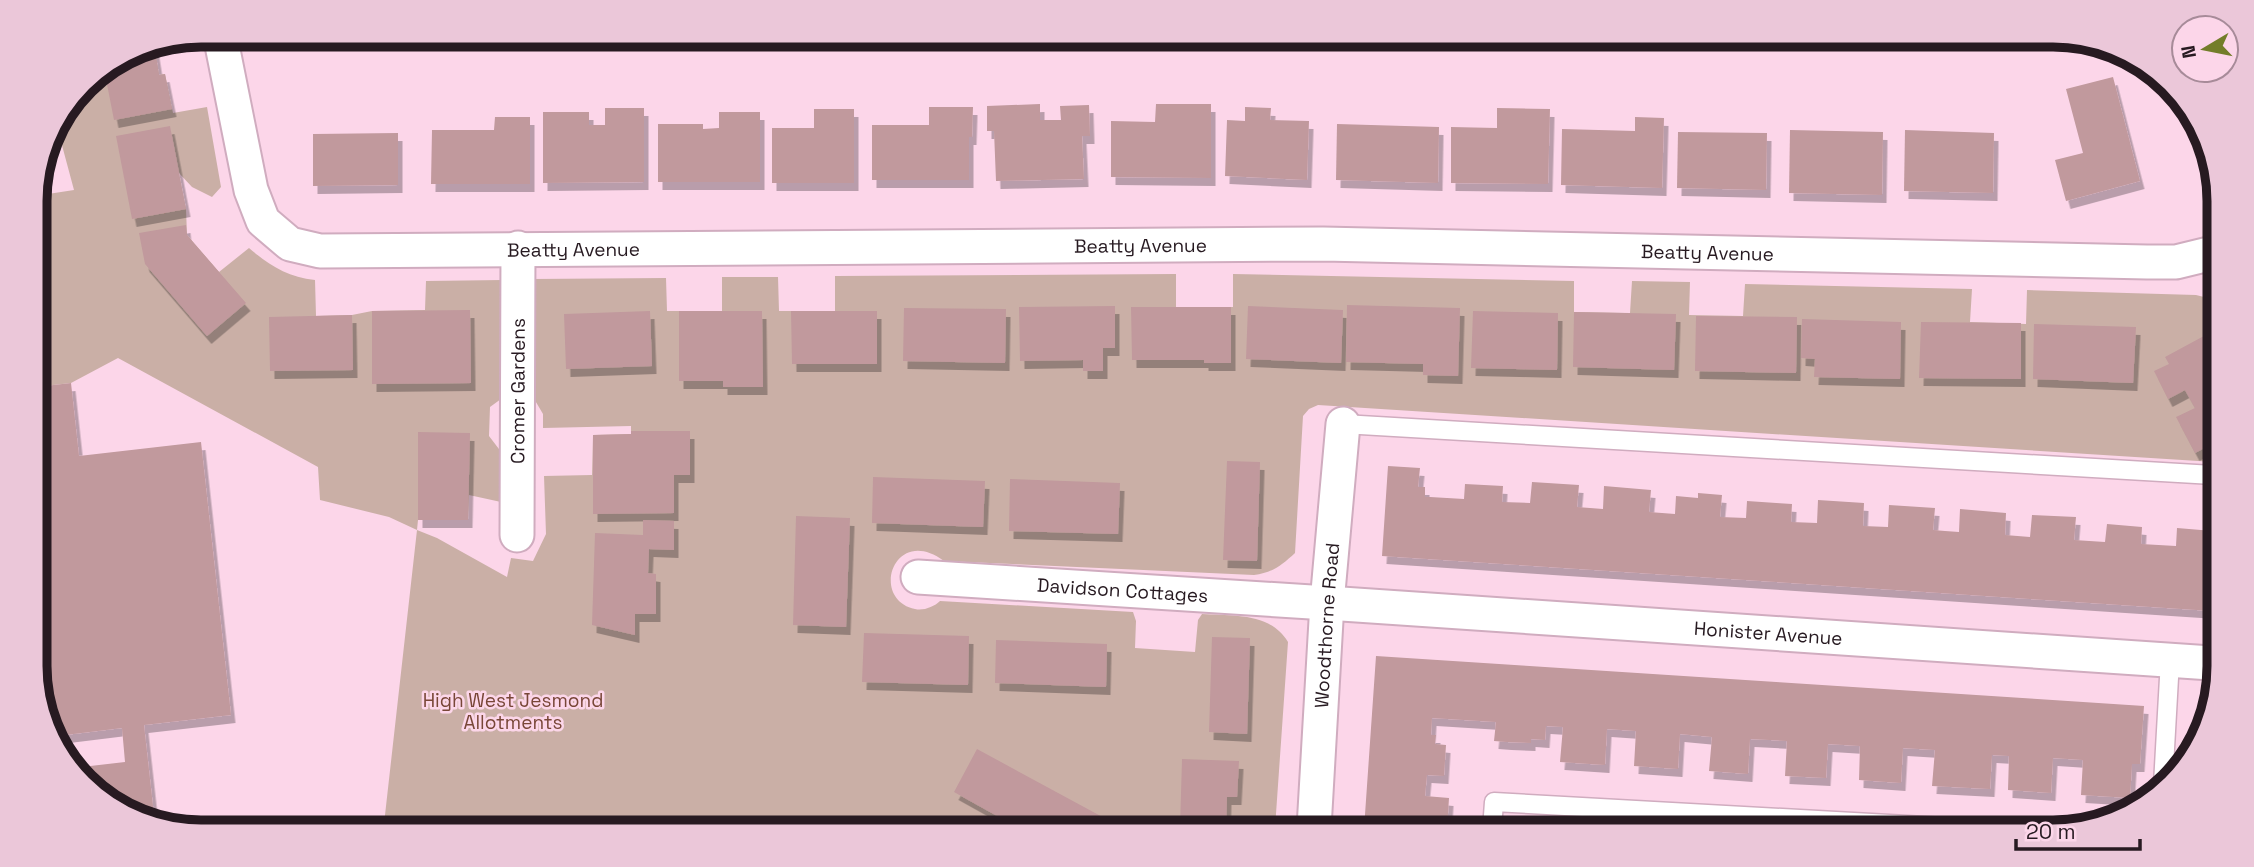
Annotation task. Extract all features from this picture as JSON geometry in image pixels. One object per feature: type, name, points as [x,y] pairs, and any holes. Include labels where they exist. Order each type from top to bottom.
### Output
[{"type":"street","name":"Beatty Avenue","points":[[223,48],[251,190],[263,220],[290,244],[320,251],[1324,244],[2147,262],[2176,262],[2207,254]]},
{"type":"street","name":"Cromer Gardens","points":[[517,535],[519,248]]},
{"type":"street","name":"Woodthorne Road","points":[[1314,819],[1327,603],[1343,424]]},
{"type":"street","name":"Davidson Cottages","points":[[918,577],[1327,603]]},
{"type":"street","name":"Honister Avenue","points":[[1327,603],[2207,663]]},
{"type":"lane","points":[[1343,424],[2207,475]]},
{"type":"lane","points":[[2164,771],[2170,660]]},
{"type":"lane","points":[[1493,819],[1494,802],[1802,819]]},
{"type":"green space","points":[[196,48],[156,57],[159,75],[165,74],[173,113],[207,107],[221,187],[212,197],[192,187],[178,172],[186,209],[187,235],[219,272],[249,248],[279,269],[315,280],[316,316],[425,310],[426,281],[503,280],[501,399],[490,407],[489,436],[502,453],[501,502],[469,495],[468,520],[418,520],[417,530],[389,517],[320,500],[318,467],[118,358],[71,383],[48,386],[48,194],[74,190],[60,139],[79,108],[100,86],[124,68],[152,55]]},
{"type":"green space","name":"High West Jesmond Allotments","points":[[1176,274],[1176,307],[1233,307],[1233,274],[1574,281],[1574,312],[1630,313],[1632,281],[1690,282],[1689,315],[1743,316],[1745,284],[1972,289],[1970,322],[2026,324],[2027,290],[2196,295],[2207,298],[2207,462],[1318,405],[1303,416],[1295,553],[1281,565],[1266,572],[1254,575],[944,561],[927,552],[912,551],[901,557],[894,567],[891,580],[893,592],[901,603],[915,609],[928,608],[940,601],[1133,612],[1136,621],[1135,648],[1195,652],[1198,620],[1202,614],[1238,616],[1261,620],[1271,625],[1288,642],[1276,819],[384,820],[417,530],[437,538],[507,577],[511,558],[533,561],[546,534],[544,476],[592,475],[593,435],[631,434],[631,426],[543,428],[543,414],[533,397],[532,279],[666,278],[667,311],[722,311],[722,277],[778,277],[779,311],[835,311],[835,276]]},
{"type":"building","points":[[156,54],[159,75],[165,74],[172,109],[114,120],[106,81],[124,68]]},
{"type":"building","points":[[2113,77],[2140,181],[2066,201],[2055,160],[2083,153],[2066,89]]},
{"type":"building","points":[[1040,104],[1040,120],[1061,120],[1060,106],[1089,105],[1090,136],[1082,136],[1084,179],[996,181],[994,131],[987,131],[987,106]]},
{"type":"building","points":[[1156,104],[1211,104],[1211,178],[1111,177],[1111,121],[1155,122]]},
{"type":"building","points":[[929,107],[973,107],[972,137],[969,137],[969,180],[872,180],[872,125],[929,125]]},
{"type":"building","points":[[1245,107],[1271,108],[1270,120],[1309,121],[1307,180],[1225,176],[1227,120],[1245,121]]},
{"type":"building","points":[[605,108],[644,108],[644,182],[543,183],[543,112],[589,112],[589,125],[605,125]]},
{"type":"building","points":[[1497,108],[1550,109],[1548,184],[1451,183],[1451,127],[1497,128]]},
{"type":"building","points":[[814,109],[854,109],[854,183],[772,183],[772,128],[814,128]]},
{"type":"building","points":[[719,112],[760,112],[760,182],[658,182],[658,124],[703,124],[703,129],[719,128]]},
{"type":"building","points":[[495,117],[530,117],[530,184],[431,184],[432,130],[494,130]]},
{"type":"building","points":[[1635,117],[1664,118],[1662,188],[1561,185],[1562,129],[1635,131]]},
{"type":"building","points":[[1337,124],[1439,127],[1438,183],[1336,180]]},
{"type":"building","points":[[170,126],[186,209],[132,219],[116,136]]},
{"type":"building","points":[[1790,130],[1883,132],[1882,195],[1789,193]]},
{"type":"building","points":[[1905,130],[1994,133],[1993,193],[1904,191]]},
{"type":"building","points":[[1678,132],[1767,133],[1766,190],[1677,188]]},
{"type":"building","points":[[398,133],[398,185],[313,186],[313,134]]},
{"type":"building","points":[[186,225],[187,235],[246,303],[207,336],[145,264],[139,233]]},
{"type":"building","points":[[1347,305],[1460,308],[1458,376],[1423,375],[1423,364],[1346,362]]},
{"type":"building","points":[[1115,306],[1115,348],[1103,348],[1103,371],[1083,371],[1083,360],[1020,361],[1019,307]]},
{"type":"building","points":[[1248,306],[1343,310],[1341,363],[1246,359]]},
{"type":"building","points":[[1131,307],[1231,307],[1231,363],[1204,363],[1204,360],[1132,360]]},
{"type":"building","points":[[904,308],[1006,309],[1005,363],[903,361]]},
{"type":"building","points":[[470,310],[471,383],[372,384],[372,311]]},
{"type":"building","points":[[650,311],[652,366],[566,369],[564,314]]},
{"type":"building","points":[[679,311],[762,311],[763,387],[723,387],[723,381],[679,381]]},
{"type":"building","points":[[791,311],[877,311],[877,364],[792,364]]},
{"type":"building","points":[[1473,311],[1558,313],[1557,370],[1471,368]]},
{"type":"building","points":[[1574,312],[1676,314],[1674,370],[1573,367]]},
{"type":"building","points":[[352,315],[353,370],[270,371],[269,317]]},
{"type":"building","points":[[1696,316],[1797,317],[1796,373],[1695,371]]},
{"type":"building","points":[[1802,319],[1901,322],[1900,379],[1814,377],[1815,359],[1801,358]]},
{"type":"building","points":[[1921,322],[2021,323],[2021,379],[1919,378]]},
{"type":"building","points":[[2034,324],[2136,327],[2133,383],[2033,379]]},
{"type":"building","points":[[2207,334],[2207,447],[2195,453],[2176,417],[2195,408],[2185,390],[2168,399],[2154,371],[2169,364],[2165,357]]},
{"type":"building","points":[[71,383],[79,456],[201,442],[231,715],[144,725],[154,812],[116,794],[86,767],[125,762],[122,728],[64,735],[50,695],[47,665],[48,386]]},
{"type":"building","points":[[631,431],[690,431],[690,475],[674,475],[674,513],[593,514],[593,435],[631,434]]},
{"type":"building","points":[[418,432],[470,433],[468,520],[418,520]]},
{"type":"building","points":[[1227,461],[1260,462],[1257,561],[1223,560]]},
{"type":"building","points":[[1388,466],[1420,468],[1418,487],[1425,487],[1425,497],[1464,499],[1465,484],[1503,486],[1502,502],[1530,503],[1532,482],[1579,485],[1577,507],[1603,509],[1604,486],[1651,490],[1649,512],[1675,514],[1676,496],[1698,498],[1698,493],[1722,495],[1720,517],[1746,518],[1747,501],[1792,504],[1791,522],[1817,523],[1818,500],[1864,503],[1863,526],[1888,527],[1889,505],[1935,508],[1933,530],[1945,531],[1959,532],[1960,509],[2006,513],[2005,535],[2030,537],[2032,515],[2076,517],[2074,540],[2105,542],[2107,524],[2142,527],[2141,544],[2176,546],[2177,528],[2207,530],[2207,611],[1382,556]]},
{"type":"building","points":[[873,477],[985,481],[983,527],[872,523]]},
{"type":"building","points":[[1010,479],[1120,483],[1118,534],[1009,531]]},
{"type":"building","points":[[796,516],[850,518],[846,627],[793,625]]},
{"type":"building","points":[[643,520],[674,521],[674,550],[649,549],[648,573],[656,574],[656,614],[635,614],[635,635],[592,625],[595,533],[643,535]]},
{"type":"building","points":[[864,633],[969,636],[968,685],[862,682]]},
{"type":"building","points":[[1212,637],[1250,638],[1247,734],[1209,732]]},
{"type":"building","points":[[996,640],[1107,644],[1106,687],[995,683]]},
{"type":"building","points":[[1376,656],[2144,706],[2140,764],[2132,764],[2130,798],[2081,795],[2083,760],[2053,758],[2051,793],[2008,790],[2009,756],[1992,755],[1990,789],[1932,786],[1935,750],[1903,748],[1901,783],[1859,780],[1860,746],[1828,744],[1826,778],[1785,776],[1787,741],[1750,739],[1748,774],[1709,771],[1712,737],[1680,734],[1678,769],[1634,766],[1636,731],[1607,729],[1605,765],[1560,762],[1563,727],[1546,726],[1545,740],[1531,739],[1531,743],[1507,742],[1494,741],[1496,722],[1432,718],[1431,735],[1436,735],[1435,744],[1446,745],[1444,776],[1427,775],[1425,796],[1449,798],[1448,819],[1365,819]]},
{"type":"building","points":[[977,749],[1107,820],[1004,820],[954,792]]},
{"type":"building","points":[[1182,759],[1239,761],[1237,797],[1227,797],[1226,819],[1180,819]]}]
